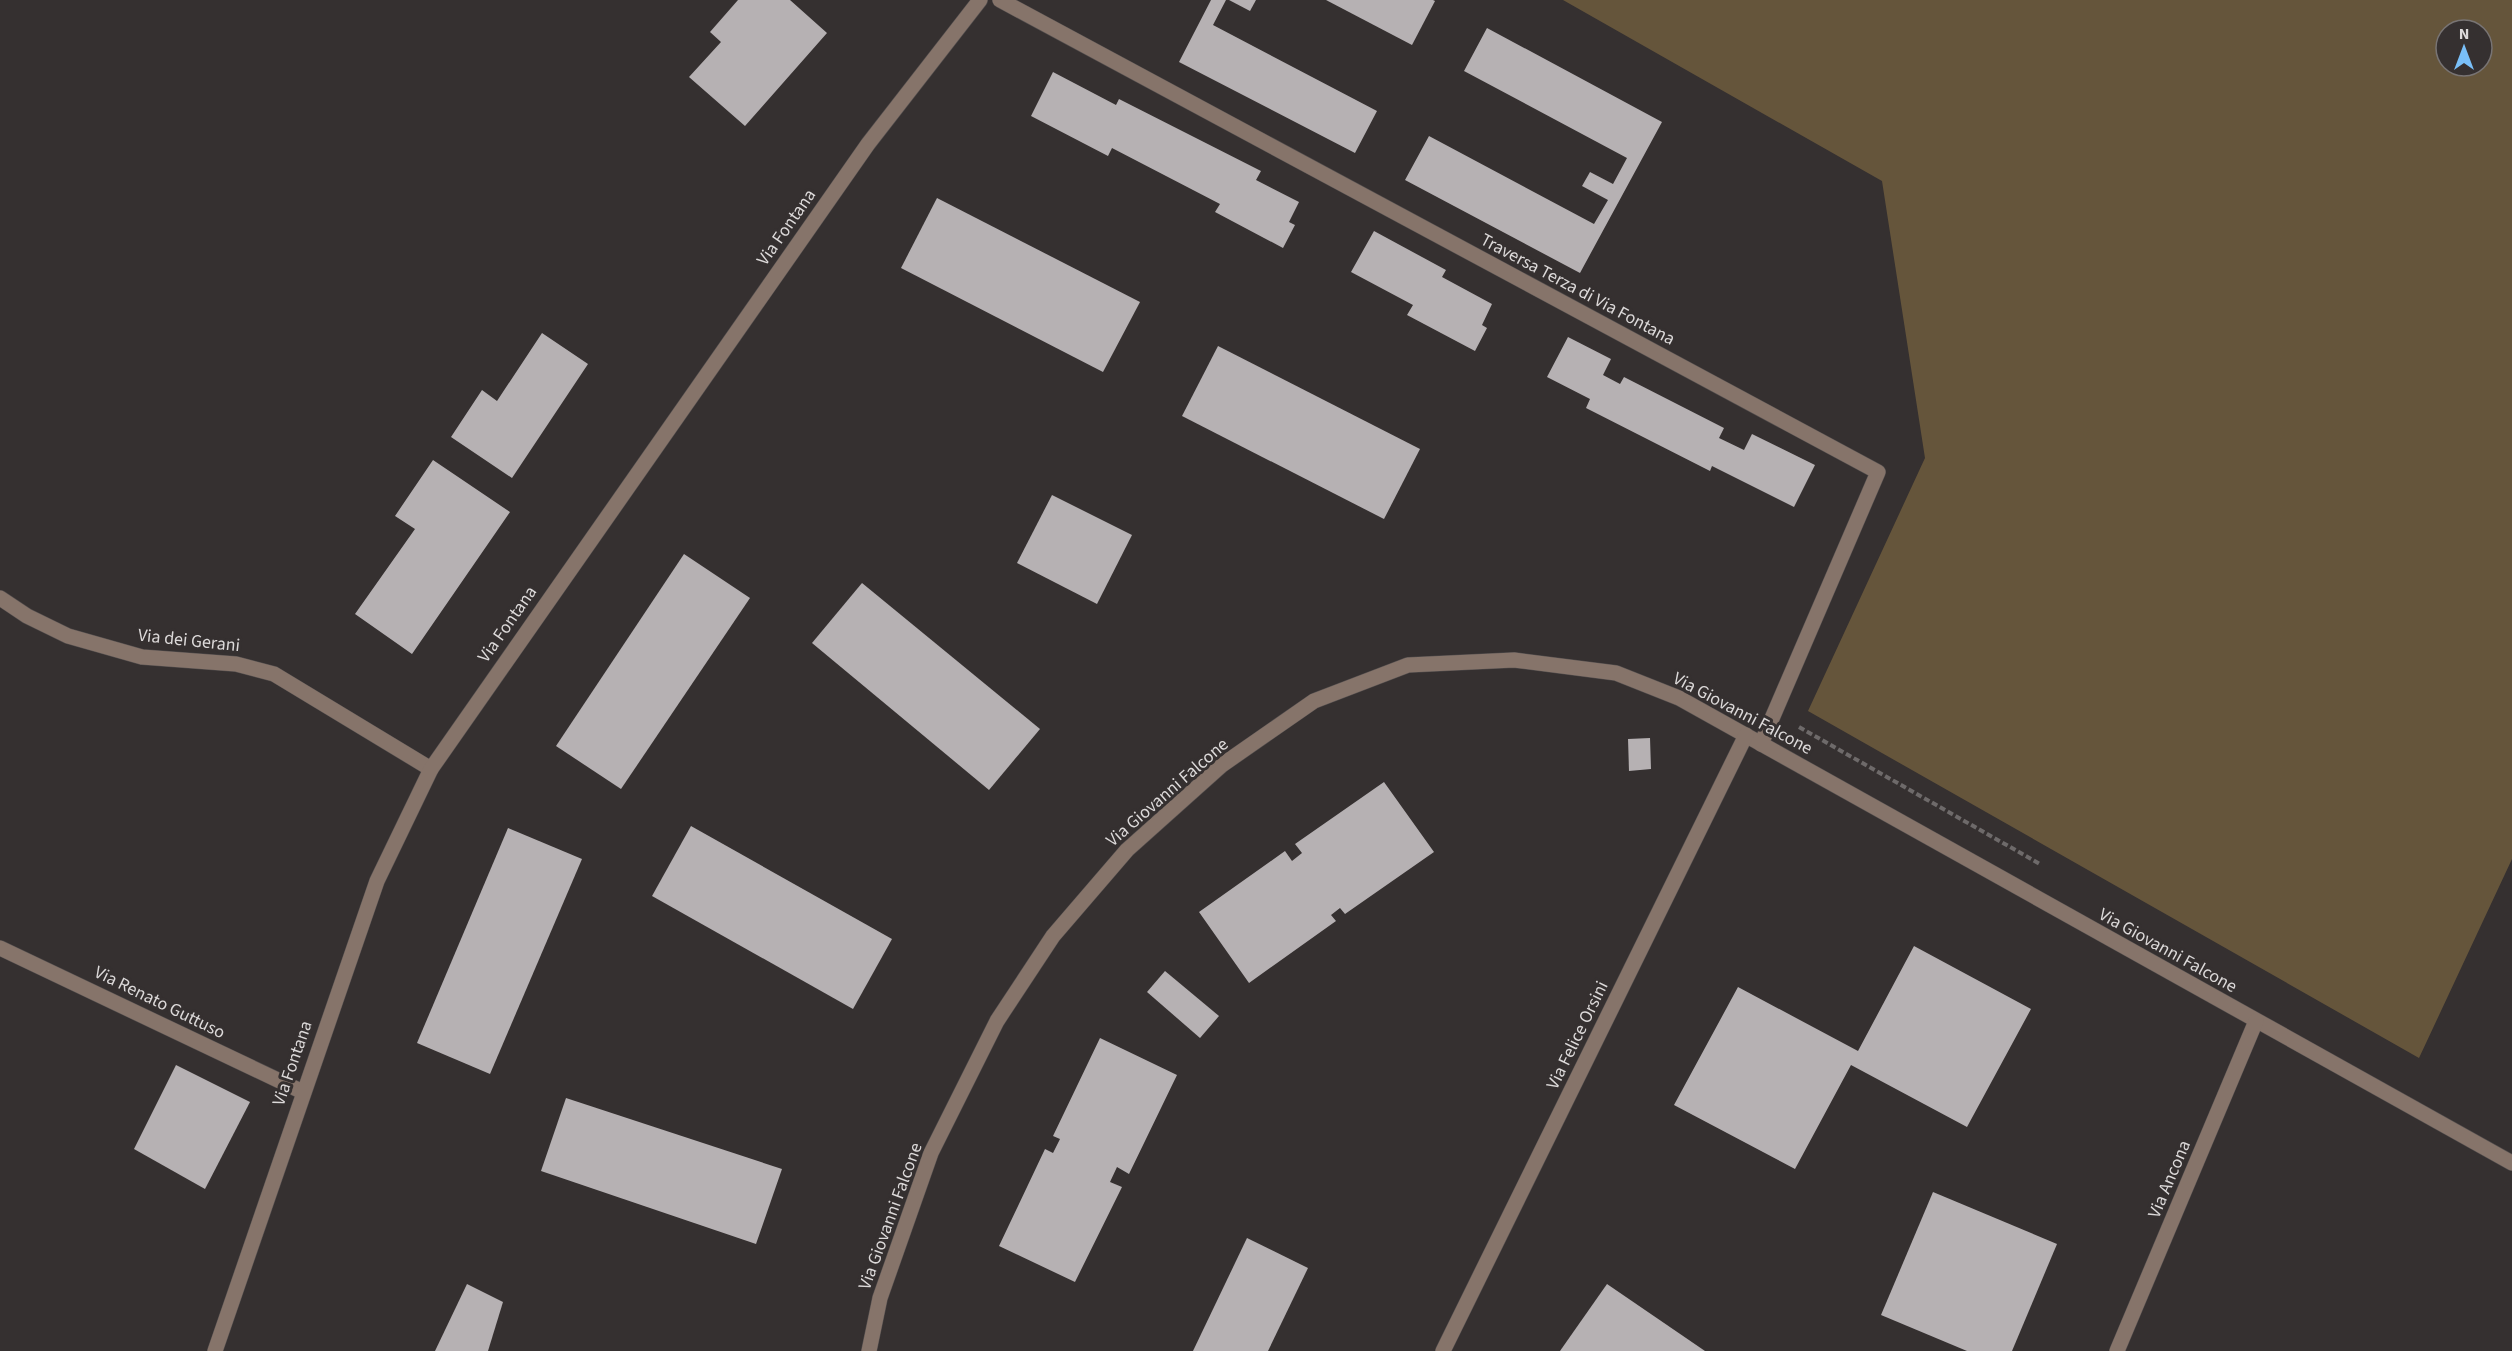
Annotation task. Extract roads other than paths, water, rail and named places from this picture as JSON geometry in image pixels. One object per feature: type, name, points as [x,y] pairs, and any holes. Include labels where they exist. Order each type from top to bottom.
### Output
[{"type":"street","name":"Via Fontana","points":[[215,1351],[377,881],[431,769],[868,144],[980,0]]},
{"type":"street","name":"Traversa Terza di Via Fontana","points":[[1000,0],[1878,472],[1761,744]]},
{"type":"street","name":"Via dei Gerani","points":[[0,598],[27,616],[68,636],[142,657],[236,664],[274,674],[431,769]]},
{"type":"street","name":"Via Giovanni Falcone","points":[[869,1351],[880,1298],[931,1153],[997,1022],[1053,936],[1127,850],[1231,759],[1314,701],[1408,666],[1514,660],[1616,673],[1679,698],[2512,1163]]},
{"type":"street","name":"Via Felice Orsini","points":[[1443,1351],[1746,735]]},
{"type":"street","name":"Via Renato Guttuso","points":[[0,948],[303,1092]]},
{"type":"street","name":"Via Ancona","points":[[2117,1351],[2256,1022]]}]
